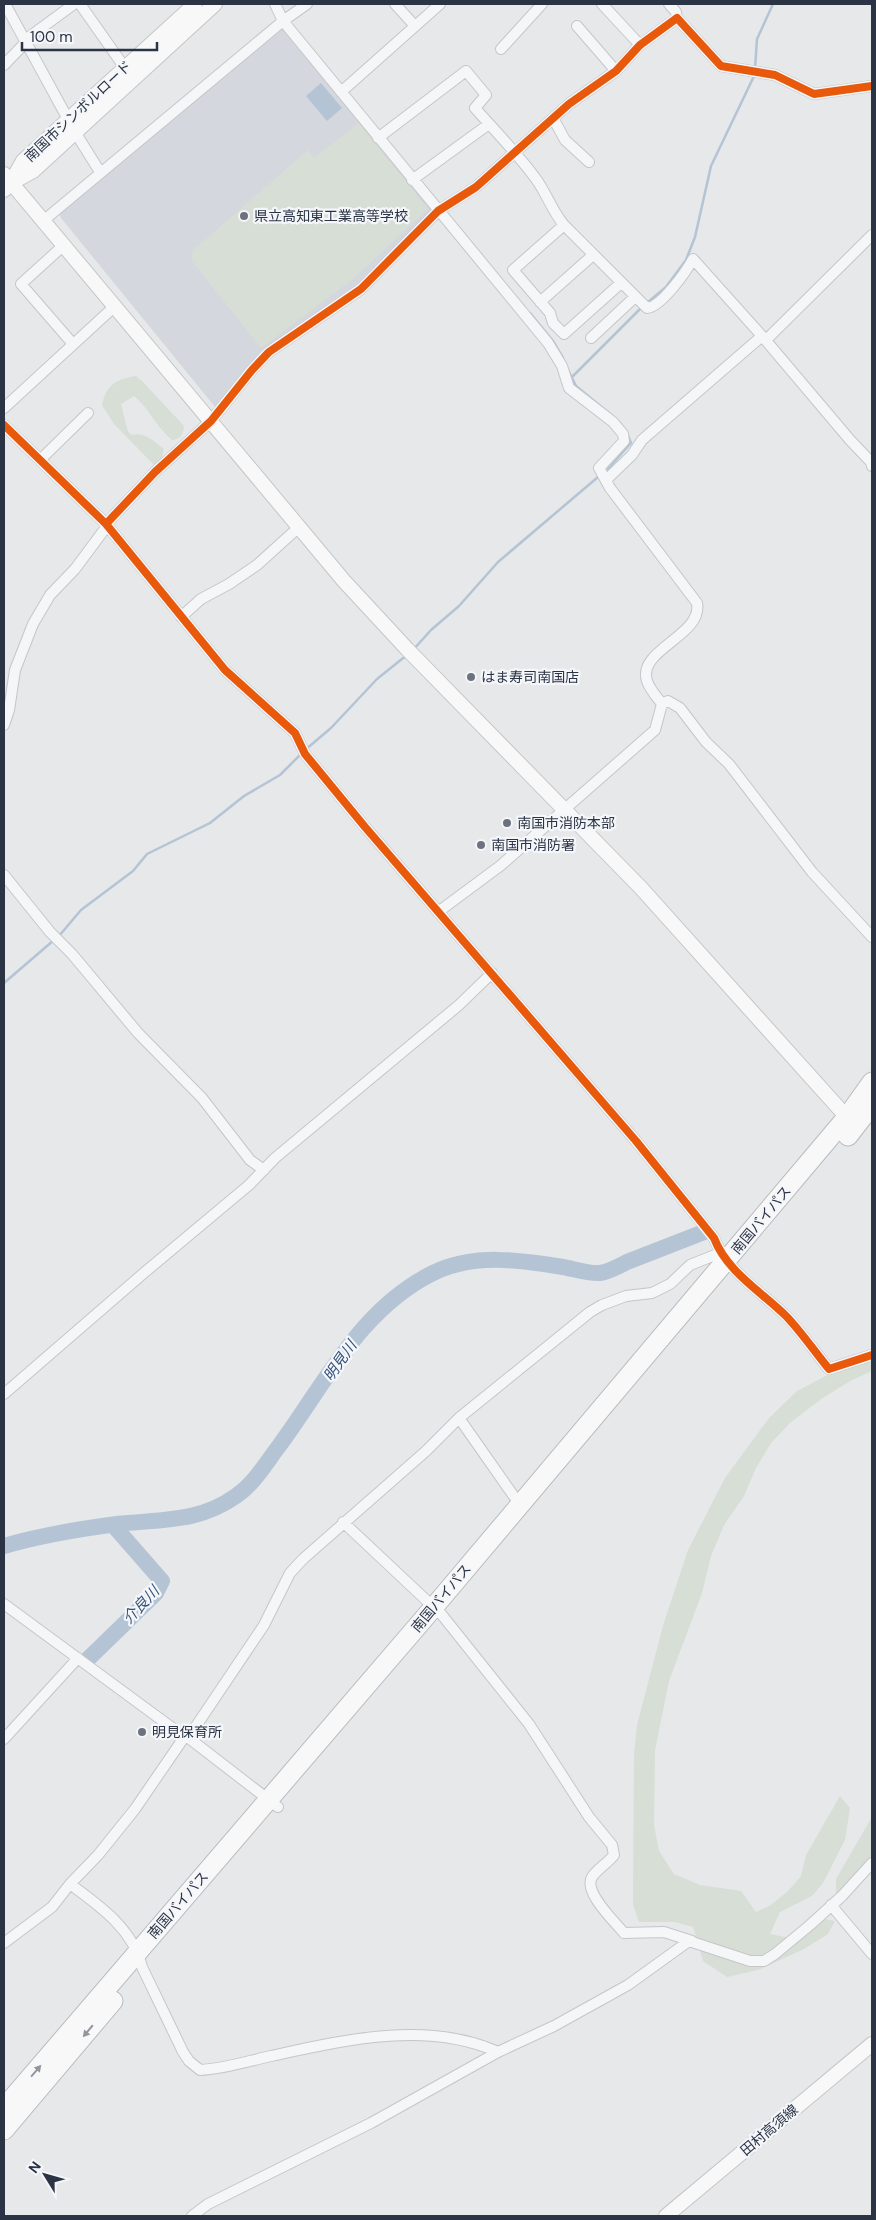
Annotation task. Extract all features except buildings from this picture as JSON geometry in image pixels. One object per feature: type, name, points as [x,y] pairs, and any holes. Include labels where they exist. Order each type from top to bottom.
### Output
[{"type":"highway","name":"南国バイパス","points":[[851,1122],[872,1082]]},
{"type":"highway","name":"南国バイパス","points":[[438,1611],[520,1505],[727,1261],[851,1122],[872,1106]]},
{"type":"highway","name":"南国バイパス","points":[[4,2108],[140,1959],[438,1611],[727,1261]]},
{"type":"highway","name":"南国バイパス","points":[[4,2130],[140,1959]]},
{"type":"street","points":[[5,4],[68,120],[100,172]]},
{"type":"street","points":[[4,64],[25,41],[74,4]]},
{"type":"street","points":[[80,4],[125,68]]},
{"type":"street","name":"南国市シンボルロード","points":[[6,183],[23,161],[195,4]]},
{"type":"street","name":"南国市シンボルロード","points":[[6,183],[33,171],[216,4]]},
{"type":"street","points":[[275,4],[283,21],[340,92],[548,343],[562,366],[569,388],[613,422],[623,434],[624,441],[599,468],[697,603],[699,612],[694,621],[656,655],[647,668],[647,679],[650,688],[662,704]]},
{"type":"street","points":[[43,221],[283,21],[307,4]]},
{"type":"street","points":[[395,4],[415,26]]},
{"type":"street","points":[[340,92],[440,4]]},
{"type":"street","points":[[501,48],[542,4]]},
{"type":"street","points":[[602,4],[640,45]]},
{"type":"street","points":[[669,4],[676,12],[677,18],[719,64],[728,68],[756,71],[779,77],[814,94],[872,86]]},
{"type":"street","points":[[4,725],[15,670],[34,624],[50,595],[75,569],[107,525],[155,472],[212,421],[252,370],[269,352],[361,289],[438,211],[476,187],[569,104],[616,70],[640,45],[677,18]]},
{"type":"street","points":[[577,26],[616,70]]},
{"type":"street","points":[[378,138],[466,71],[486,95],[475,108],[515,153],[544,190],[556,215],[564,225],[621,284],[647,308],[651,308],[664,297],[693,259],[764,338],[850,440],[872,462]]},
{"type":"street","points":[[553,118],[565,140],[589,162]]},
{"type":"street","points":[[412,180],[489,124]]},
{"type":"street","points":[[6,183],[64,245],[344,581],[410,652],[641,888],[851,1122]]},
{"type":"street","points":[[564,225],[513,270],[550,313],[553,323],[564,334],[621,284]]},
{"type":"street","points":[[606,480],[632,455],[642,440],[764,338],[872,235]]},
{"type":"street","points":[[64,245],[21,284],[73,344]]},
{"type":"street","points":[[540,302],[593,255]]},
{"type":"street","points":[[591,338],[635,297]]},
{"type":"street","points":[[4,408],[115,306]]},
{"type":"street","points":[[40,460],[88,413]]},
{"type":"street","points":[[4,425],[107,525],[225,670],[295,733],[304,752],[438,912],[636,1141],[714,1238],[727,1261],[788,1318],[829,1369],[872,1355]]},
{"type":"street","points":[[181,617],[201,598],[229,584],[257,565],[300,527]]},
{"type":"street","points":[[662,704],[672,702],[680,708],[706,742],[743,780],[812,872],[872,937]]},
{"type":"street","points":[[438,912],[500,866],[655,730],[662,704]]},
{"type":"street","points":[[4,875],[138,1033],[202,1098],[250,1160],[264,1170]]},
{"type":"street","points":[[4,1394],[249,1185],[275,1158],[459,1006],[492,973]]},
{"type":"street","points":[[4,1943],[52,1907],[129,1817],[264,1626],[290,1573],[343,1522],[426,1451],[459,1418],[590,1312],[626,1296],[652,1293],[670,1284],[690,1265],[727,1261]]},
{"type":"street","points":[[459,1418],[520,1505]]},
{"type":"street","points":[[343,1522],[438,1611],[529,1724],[588,1817],[612,1845],[614,1855],[592,1877],[590,1884],[591,1893],[624,1933],[664,1932],[750,1961],[764,1961],[775,1954],[831,1905],[872,1863]]},
{"type":"street","points":[[4,1604],[187,1737],[274,1803]]},
{"type":"street","points":[[4,1739],[78,1658]]},
{"type":"street","points":[[70,1884],[108,1912],[140,1959],[183,2052],[189,2061],[200,2070],[352,2040],[414,2034],[459,2039],[498,2052]]},
{"type":"street","points":[[831,1905],[872,1954]]},
{"type":"street","points":[[192,2216],[208,2204],[371,2123],[498,2052],[554,2026],[628,1985],[692,1940]]},
{"type":"street","name":"田村高須線","points":[[666,2216],[872,2044]]},
{"type":"shaded area","name":"県立高知東工業高等学校","points":[[283,26],[432,209],[359,283],[262,350],[216,408],[61,218],[59,212]]},
{"type":"shaded area","points":[[359,123],[428,209],[353,279],[261,348],[191,260],[193,250],[308,150],[314,158]]},
{"type":"shaded area","points":[[136,376],[184,426],[181,436],[172,440],[134,396],[121,404],[128,432],[132,435],[145,436],[164,449],[161,463],[154,465],[114,424],[102,405],[106,392],[113,384],[117,381]]},
{"type":"shaded area","points":[[872,1352],[872,1371],[852,1380],[824,1397],[791,1422],[771,1443],[756,1468],[744,1496],[724,1525],[711,1556],[702,1593],[669,1681],[655,1750],[654,1825],[659,1851],[674,1874],[700,1885],[741,1891],[756,1912],[771,1905],[788,1891],[801,1876],[806,1855],[840,1796],[850,1808],[845,1840],[823,1883],[812,1896],[780,1912],[770,1934],[790,1938],[820,1918],[835,1921],[828,1934],[804,1949],[758,1970],[727,1977],[703,1961],[693,1927],[675,1922],[639,1922],[633,1904],[634,1756],[637,1725],[663,1626],[688,1550],[725,1478],[769,1418],[797,1391]]},
{"type":"shaded area","points":[[872,1817],[872,1869],[836,1898],[836,1879]]},
{"type":"water","points":[[321,83],[342,108],[327,121],[306,96]]},
{"type":"waterway","points":[[755,69],[757,39],[773,4]]},
{"type":"waterway","points":[[647,303],[666,287],[686,260],[695,237],[711,166],[755,74]]},
{"type":"waterway","points":[[572,377],[641,308]]},
{"type":"waterway","points":[[530,313],[553,341],[563,358]]},
{"type":"waterway","points":[[568,370],[576,386],[616,419]]},
{"type":"waterway","points":[[608,469],[631,443],[620,423]]},
{"type":"waterway","points":[[413,650],[431,630],[459,606],[498,562],[598,477]]},
{"type":"waterway","points":[[305,750],[331,728],[377,679],[407,655]]},
{"type":"waterway","points":[[59,936],[81,910],[133,871],[147,854],[210,823],[244,796],[280,775],[301,754]]},
{"type":"waterway","points":[[4,983],[54,940]]},
{"type":"waterway","name":"明見川","points":[[4,1546],[74,1530],[179,1518],[208,1511],[222,1505],[248,1486],[259,1473],[364,1327],[407,1288],[433,1273],[449,1267],[481,1260],[530,1262],[600,1273],[704,1232]]},
{"type":"waterway","name":"介良川","points":[[87,1660],[156,1593],[162,1581],[113,1525]]},
{"type":"cycle path","points":[[106,524],[155,472],[211,421],[269,352],[361,289],[438,211],[476,187],[569,104],[616,71],[640,45],[677,18],[721,66],[775,75],[814,94],[872,86]]},
{"type":"cycle path","points":[[4,425],[106,524],[225,670],[295,733],[305,754],[365,827],[636,1141],[714,1238],[727,1261],[736,1271],[787,1317],[829,1369],[872,1355]]},
{"type":"place","name":"県立高知東工業高等学校","points":[[244,216]]},
{"type":"place","name":"はま寿司南国店","points":[[471,677]]},
{"type":"place","name":"南国市消防本部","points":[[507,823]]},
{"type":"place","name":"南国市消防署","points":[[481,845]]},
{"type":"place","name":"明見保育所","points":[[142,1732]]}]
